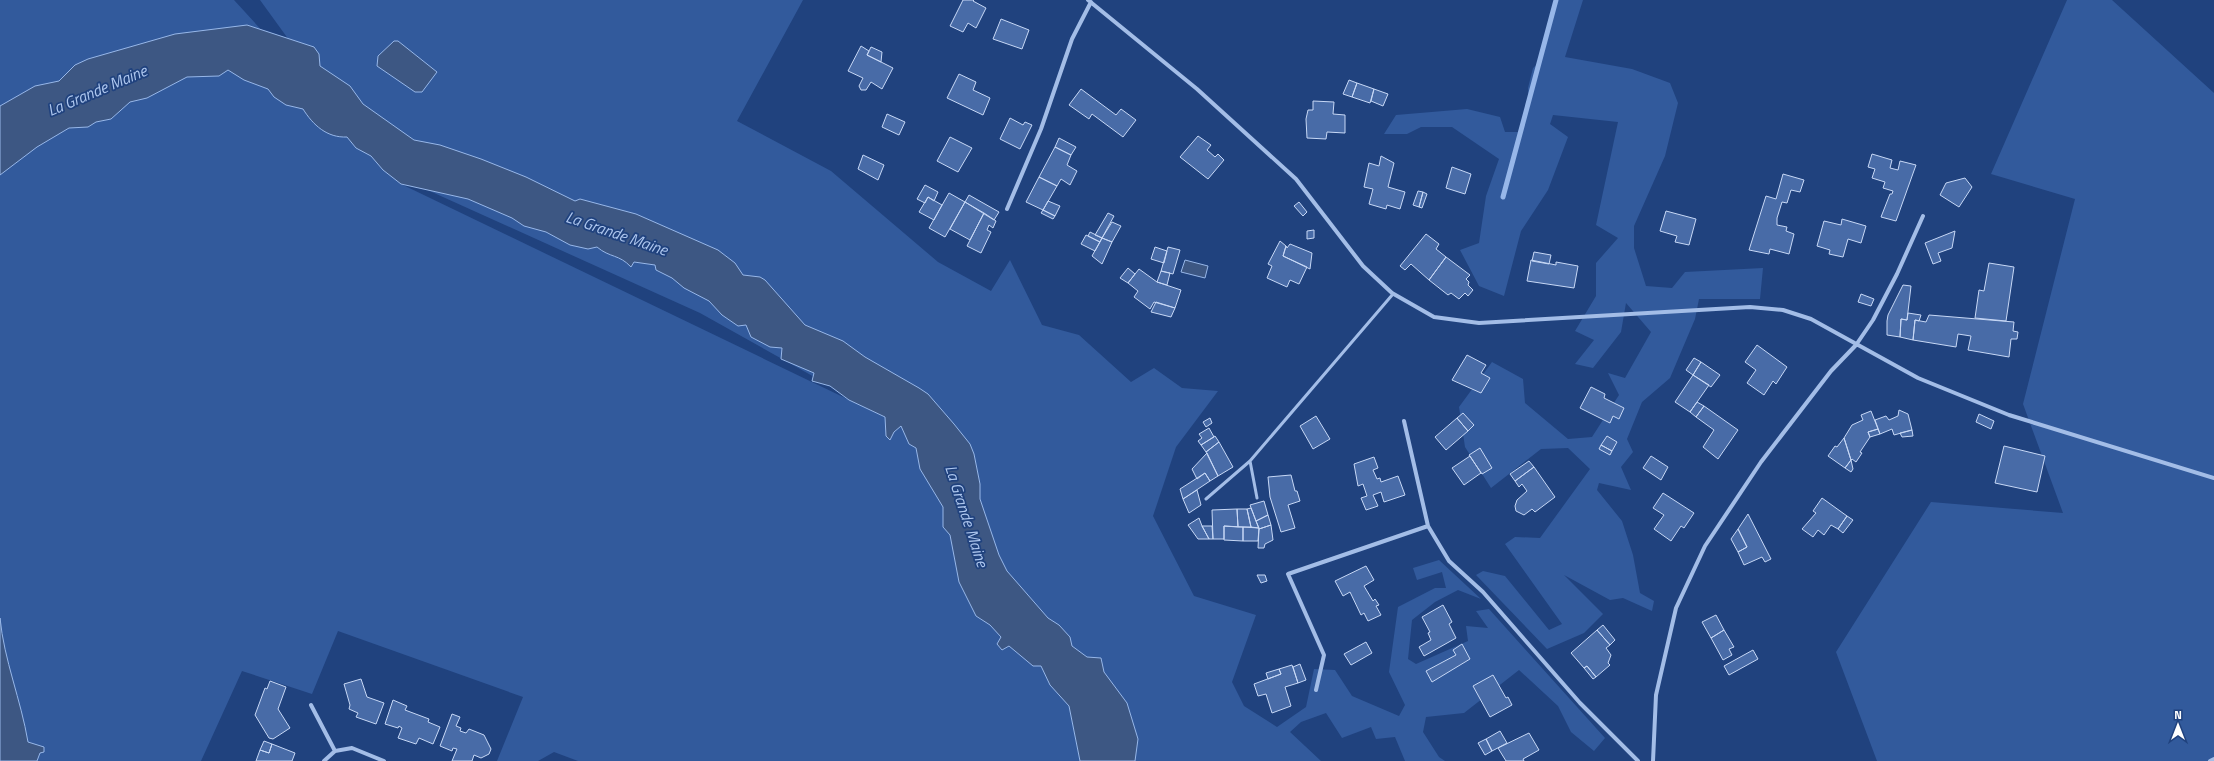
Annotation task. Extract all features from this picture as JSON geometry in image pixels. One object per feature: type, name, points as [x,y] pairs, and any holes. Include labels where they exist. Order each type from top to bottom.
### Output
[{"type":"street","points":[[1007,209],[1041,129],[1072,39],[1090,1],[1197,89],[1296,179],[1364,266],[1392,294],[1434,317],[1479,323],[1756,307],[1783,310],[1811,319],[1918,378],[2009,415],[2214,478]]},
{"type":"street","points":[[1653,761],[1656,695],[1676,608],[1705,546],[1761,462],[1831,371],[1856,345],[1873,320],[1897,274],[1923,216]]},
{"type":"street","points":[[1404,421],[1428,526],[1448,561],[1483,592],[1580,703],[1638,761]]},
{"type":"street","points":[[1316,690],[1324,656],[1288,574],[1428,526]]},
{"type":"street","points":[[311,705],[335,750]]},
{"type":"street","points":[[324,761],[335,750],[352,748],[384,761]]},
{"type":"street","points":[[2210,761],[2214,759]]},
{"type":"lane","points":[[1206,499],[1250,461],[1392,294]]},
{"type":"lane","points":[[1250,461],[1258,498]]},
{"type":"shaded area","points":[[0,0],[234,0],[360,138],[260,0],[803,0],[737,121],[831,171],[938,262],[991,291],[1010,260],[1042,325],[1079,335],[1131,382],[1154,368],[1182,388],[1218,391],[1176,447],[1153,516],[1194,596],[1256,615],[1232,682],[1244,706],[1277,727],[1306,707],[1314,669],[1335,670],[1352,696],[1399,716],[1405,705],[1389,672],[1398,607],[1435,588],[1446,588],[1442,572],[1417,580],[1413,568],[1439,560],[1481,599],[1458,590],[1435,602],[1412,620],[1408,659],[1416,664],[1468,641],[1466,626],[1488,628],[1476,611],[1489,609],[1605,738],[1594,751],[1571,732],[1558,706],[1519,670],[1464,713],[1426,717],[1423,732],[1439,757],[1445,761],[1405,761],[1395,737],[1376,739],[1371,727],[1342,738],[1326,713],[1301,722],[1290,732],[1321,761],[578,761],[554,752],[538,761],[497,761],[523,697],[338,631],[312,694],[242,671],[201,761],[0,761]],"holes":[[[392,174],[700,313],[893,421],[401,184]]]},
{"type":"shaded area","points":[[1556,0],[1583,0],[1565,57],[1632,69],[1670,83],[1678,103],[1665,156],[1634,226],[1634,248],[1646,286],[1672,288],[1685,272],[1763,268],[1760,299],[1699,299],[1695,319],[1670,378],[1642,402],[1627,439],[1633,452],[1621,467],[1631,490],[1599,483],[1597,490],[1622,521],[1633,555],[1640,593],[1654,601],[1652,611],[1623,598],[1610,600],[1564,575],[1603,614],[1584,633],[1547,649],[1476,575],[1483,571],[1505,576],[1549,630],[1562,624],[1505,544],[1515,537],[1540,538],[1590,469],[1568,448],[1541,449],[1491,488],[1465,447],[1459,407],[1492,362],[1523,379],[1525,403],[1568,439],[1592,437],[1619,395],[1608,373],[1625,378],[1651,332],[1626,303],[1621,332],[1593,368],[1575,364],[1594,340],[1575,331],[1596,296],[1596,263],[1618,238],[1596,225],[1618,122],[1553,115],[1550,124],[1568,137],[1548,190],[1521,231],[1504,296],[1479,286],[1460,250],[1479,243],[1486,196],[1499,159],[1452,127],[1421,127],[1407,134],[1384,134],[1396,115],[1467,109],[1500,117],[1505,132],[1518,132],[1529,103],[1528,88],[1533,68],[1541,61]]},
{"type":"shaded area","points":[[2067,0],[2112,0],[2214,93],[2214,761],[1877,761],[1836,652],[1931,502],[2063,513],[2023,404],[2075,199],[1991,174]]},
{"type":"water","name":"La Grande Maine","points":[[247,25],[314,47],[319,54],[320,66],[350,86],[363,104],[414,140],[440,145],[481,159],[526,177],[575,201],[580,199],[636,214],[718,250],[735,263],[743,275],[760,277],[765,280],[805,325],[843,341],[865,357],[928,394],[970,444],[974,454],[980,484],[980,499],[999,555],[1007,571],[1048,618],[1059,625],[1070,637],[1072,646],[1087,657],[1101,658],[1104,672],[1127,703],[1138,739],[1135,761],[1080,761],[1069,706],[1050,685],[1041,666],[1033,666],[1009,646],[1002,650],[997,644],[1001,637],[990,625],[976,616],[959,582],[950,535],[943,527],[943,507],[920,469],[916,448],[909,444],[901,426],[894,432],[890,440],[886,436],[885,417],[849,400],[830,386],[812,381],[814,373],[781,359],[782,348],[770,347],[751,337],[746,325],[738,326],[722,315],[709,301],[684,288],[672,278],[656,270],[655,265],[634,262],[631,267],[622,260],[597,247],[588,249],[570,245],[546,232],[524,226],[512,218],[468,199],[401,184],[383,170],[371,156],[356,148],[347,137],[340,137],[327,133],[311,120],[303,109],[286,105],[274,97],[268,89],[244,80],[228,70],[219,76],[187,77],[147,98],[130,102],[111,119],[96,122],[88,127],[69,128],[37,147],[0,175],[0,106],[35,86],[59,81],[75,65],[88,59],[175,34]]},
{"type":"water","points":[[394,41],[398,41],[437,72],[422,92],[415,92],[377,66],[378,56]]},
{"type":"water","points":[[1185,260],[1208,266],[1205,278],[1181,272]]},
{"type":"water","points":[[0,618],[5,649],[28,742],[44,747],[44,752],[40,753],[37,761],[0,761]]},
{"type":"building","points":[[963,0],[974,0],[973,1],[986,8],[976,28],[968,23],[963,32],[950,26]]},
{"type":"building","points":[[1001,19],[1029,30],[1022,49],[993,39]]},
{"type":"building","points":[[861,46],[869,51],[867,55],[893,68],[882,89],[871,82],[866,90],[861,90],[859,86],[863,78],[848,71]]},
{"type":"building","points":[[871,47],[882,52],[881,62],[867,55]]},
{"type":"building","points":[[959,74],[976,82],[973,90],[990,98],[983,115],[947,98]]},
{"type":"building","points":[[1349,80],[1357,83],[1352,97],[1343,94]]},
{"type":"building","points":[[1357,83],[1374,89],[1370,103],[1352,97]]},
{"type":"building","points":[[1081,89],[1116,115],[1121,109],[1136,120],[1123,137],[1092,114],[1089,119],[1069,105]]},
{"type":"building","points":[[1374,89],[1388,94],[1383,106],[1371,101]]},
{"type":"building","points":[[1313,101],[1334,102],[1333,114],[1345,115],[1345,133],[1327,132],[1326,139],[1307,138],[1306,119],[1308,110],[1313,110]]},
{"type":"building","points":[[887,114],[905,122],[899,135],[882,127]]},
{"type":"building","points":[[1010,118],[1023,125],[1025,122],[1032,125],[1020,149],[1000,139]]},
{"type":"building","points":[[1198,136],[1211,145],[1207,150],[1215,157],[1218,154],[1224,160],[1208,179],[1180,157]]},
{"type":"building","points":[[950,137],[972,148],[958,172],[937,161]]},
{"type":"building","points":[[1059,138],[1076,147],[1071,155],[1055,147]]},
{"type":"building","points":[[1055,147],[1071,155],[1067,165],[1077,171],[1070,185],[1061,179],[1057,186],[1039,177]]},
{"type":"building","points":[[1872,154],[1892,160],[1890,168],[1898,170],[1900,161],[1916,165],[1896,221],[1881,217],[1890,194],[1892,194],[1893,191],[1883,188],[1885,182],[1872,178],[1875,169],[1868,167]]},
{"type":"building","points":[[863,155],[884,165],[878,180],[858,169]]},
{"type":"building","points":[[1381,156],[1394,163],[1388,187],[1405,192],[1400,209],[1387,205],[1386,209],[1369,204],[1373,189],[1364,187],[1369,163],[1379,166]]},
{"type":"building","points":[[1452,167],[1471,174],[1465,194],[1446,188]]},
{"type":"building","points":[[1783,174],[1804,180],[1800,192],[1791,190],[1787,203],[1782,202],[1777,218],[1777,225],[1787,227],[1786,231],[1794,234],[1789,254],[1770,249],[1769,254],[1749,250],[1766,196],[1776,199]]},
{"type":"building","points":[[1039,177],[1057,186],[1043,210],[1026,202]]},
{"type":"building","points":[[1965,178],[1972,187],[1959,207],[1940,195],[1946,183]]},
{"type":"building","points":[[925,185],[938,192],[934,201],[928,197],[925,203],[917,199]]},
{"type":"building","points":[[1418,191],[1423,192],[1419,207],[1413,205]]},
{"type":"building","points":[[1423,192],[1427,194],[1422,208],[1419,207]]},
{"type":"building","points":[[949,193],[965,202],[945,237],[929,228]]},
{"type":"building","points":[[969,195],[999,212],[994,220],[965,202]]},
{"type":"building","points":[[928,197],[942,205],[934,220],[919,212]]},
{"type":"building","points":[[1048,201],[1060,206],[1055,216],[1043,210]]},
{"type":"building","points":[[965,202],[984,213],[970,240],[950,229]]},
{"type":"building","points":[[1299,202],[1307,212],[1303,216],[1294,206]]},
{"type":"building","points":[[1043,210],[1055,216],[1053,219],[1041,213]]},
{"type":"building","points":[[1666,211],[1696,219],[1689,245],[1675,242],[1677,236],[1660,231]]},
{"type":"building","points":[[984,213],[996,221],[993,228],[989,225],[987,230],[991,232],[981,253],[967,246]]},
{"type":"building","points":[[1108,213],[1114,216],[1102,238],[1095,235]]},
{"type":"building","points":[[1842,219],[1866,226],[1861,243],[1848,239],[1843,257],[1829,254],[1830,250],[1817,246],[1824,221],[1841,225]]},
{"type":"building","points":[[1112,222],[1121,226],[1112,242],[1102,238]]},
{"type":"building","points":[[1314,230],[1314,238],[1307,239],[1307,231]]},
{"type":"building","points":[[1955,231],[1952,248],[1938,253],[1941,261],[1933,264],[1925,243]]},
{"type":"building","points":[[1090,232],[1102,238],[1100,242],[1088,236]]},
{"type":"building","points":[[1426,234],[1439,244],[1436,249],[1446,257],[1429,280],[1411,264],[1405,270],[1400,266]]},
{"type":"building","points":[[1086,235],[1100,242],[1095,251],[1081,244]]},
{"type":"building","points":[[1102,238],[1112,242],[1102,264],[1092,256]]},
{"type":"building","points":[[1280,241],[1286,246],[1283,256],[1307,267],[1299,284],[1290,280],[1287,287],[1267,278],[1272,266],[1268,264]]},
{"type":"building","points":[[1290,244],[1312,253],[1310,269],[1283,256],[1286,246],[1287,248]]},
{"type":"building","points":[[1155,247],[1167,251],[1164,263],[1151,259]]},
{"type":"building","points":[[1168,247],[1180,250],[1173,274],[1161,271]]},
{"type":"building","points":[[1534,252],[1551,255],[1549,264],[1532,261]]},
{"type":"building","points":[[1446,257],[1470,275],[1466,279],[1469,282],[1468,285],[1473,290],[1468,296],[1465,293],[1459,299],[1451,293],[1448,295],[1429,280]]},
{"type":"building","points":[[1531,260],[1556,265],[1556,262],[1578,266],[1574,288],[1527,281]]},
{"type":"building","points":[[1989,263],[2014,267],[2006,321],[1975,318],[1979,290],[1984,291]]},
{"type":"building","points":[[1128,268],[1135,274],[1128,283],[1120,278]]},
{"type":"building","points":[[1139,269],[1157,282],[1181,290],[1175,308],[1154,302],[1150,309],[1134,297],[1138,291],[1128,283]]},
{"type":"building","points":[[1161,271],[1170,273],[1167,285],[1157,282]]},
{"type":"building","points":[[1903,285],[1911,286],[1907,320],[1901,319],[1900,337],[1887,335],[1888,315]]},
{"type":"building","points":[[1861,294],[1874,299],[1871,306],[1858,302]]},
{"type":"building","points":[[1156,302],[1175,308],[1171,317],[1151,312]]},
{"type":"building","points":[[1908,313],[1921,315],[1919,321],[1915,320],[1913,340],[1900,337],[1901,319],[1907,320]]},
{"type":"building","points":[[1929,315],[2014,322],[2013,331],[2018,332],[2017,339],[2011,339],[2009,357],[1968,350],[1971,336],[1958,334],[1956,347],[1913,340],[1915,320],[1926,322]]},
{"type":"building","points":[[1757,345],[1787,367],[1776,384],[1773,381],[1764,395],[1747,383],[1756,370],[1745,362]]},
{"type":"building","points":[[1467,355],[1486,365],[1481,373],[1490,378],[1481,393],[1452,380]]},
{"type":"building","points":[[1694,358],[1701,362],[1693,375],[1686,370]]},
{"type":"building","points":[[1701,362],[1720,375],[1711,387],[1693,375]]},
{"type":"building","points":[[1693,375],[1709,385],[1690,412],[1675,402]]},
{"type":"building","points":[[1591,387],[1605,394],[1604,398],[1624,408],[1619,419],[1613,416],[1610,423],[1580,408]]},
{"type":"building","points":[[1697,402],[1704,406],[1696,417],[1690,412]]},
{"type":"building","points":[[1704,406],[1738,430],[1718,459],[1703,447],[1714,430],[1696,417]]},
{"type":"building","points":[[1899,410],[1908,414],[1912,430],[1894,435],[1892,429],[1880,434],[1875,420],[1886,416],[1889,420],[1898,416]]},
{"type":"building","points":[[1871,411],[1878,429],[1868,432],[1870,437],[1860,452],[1862,453],[1856,462],[1852,459],[1851,460],[1844,438],[1852,425],[1863,420],[1861,415]]},
{"type":"building","points":[[1463,413],[1474,425],[1468,431],[1457,418]]},
{"type":"building","points":[[1979,414],[1994,421],[1991,429],[1976,422]]},
{"type":"building","points":[[1316,416],[1330,439],[1313,449],[1300,426]]},
{"type":"building","points":[[1210,418],[1212,423],[1206,427],[1203,422]]},
{"type":"building","points":[[1457,418],[1468,431],[1446,450],[1435,437]]},
{"type":"building","points":[[1209,428],[1214,437],[1201,445],[1198,441],[1202,438],[1199,434]]},
{"type":"building","points":[[1878,429],[1880,434],[1870,437],[1868,432]]},
{"type":"building","points":[[1912,430],[1913,436],[1902,437],[1900,433]]},
{"type":"building","points":[[1215,436],[1219,442],[1206,452],[1201,445]]},
{"type":"building","points":[[1607,436],[1617,442],[1612,451],[1601,445]]},
{"type":"building","points":[[1844,438],[1851,460],[1845,468],[1828,456],[1835,446],[1837,447]]},
{"type":"building","points":[[1219,442],[1233,467],[1218,476],[1206,452]]},
{"type":"building","points":[[1601,445],[1612,451],[1610,455],[1599,449]]},
{"type":"building","points":[[2004,446],[2045,456],[2037,492],[1995,483]]},
{"type":"building","points":[[1480,448],[1492,468],[1482,474],[1469,455]]},
{"type":"building","points":[[1207,453],[1218,476],[1210,481],[1205,473],[1197,479],[1192,469]]},
{"type":"building","points":[[1470,456],[1481,473],[1464,485],[1452,468]]},
{"type":"building","points":[[1651,456],[1668,467],[1661,480],[1643,468]]},
{"type":"building","points":[[1374,457],[1378,468],[1373,470],[1377,479],[1380,478],[1381,482],[1398,476],[1405,495],[1384,502],[1381,492],[1373,495],[1378,506],[1366,510],[1361,498],[1367,496],[1363,484],[1358,486],[1354,464]]},
{"type":"building","points":[[1851,460],[1853,469],[1851,472],[1845,468]]},
{"type":"building","points":[[1529,461],[1534,467],[1515,481],[1510,474]]},
{"type":"building","points":[[1534,467],[1555,497],[1535,512],[1532,509],[1524,515],[1516,511],[1515,506],[1517,500],[1527,491],[1522,484],[1519,487],[1515,481]]},
{"type":"building","points":[[1205,473],[1210,481],[1183,499],[1180,489]]},
{"type":"building","points":[[1291,475],[1295,491],[1297,491],[1300,501],[1288,505],[1295,528],[1281,532],[1270,497],[1268,477]]},
{"type":"building","points":[[1197,490],[1201,505],[1189,513],[1183,499]]},
{"type":"building","points":[[1663,493],[1694,513],[1684,528],[1681,526],[1671,541],[1654,529],[1664,515],[1653,508]]},
{"type":"building","points":[[1822,498],[1847,516],[1838,529],[1831,525],[1824,535],[1818,530],[1813,537],[1802,529],[1816,513],[1813,511]]},
{"type":"building","points":[[1264,501],[1268,515],[1256,521],[1250,505]]},
{"type":"building","points":[[1251,508],[1259,528],[1251,527],[1247,509]]},
{"type":"building","points":[[1237,509],[1238,527],[1224,526],[1224,539],[1213,539],[1212,510]]},
{"type":"building","points":[[1237,509],[1247,509],[1251,527],[1238,527]]},
{"type":"building","points":[[1748,514],[1771,559],[1765,562],[1762,557],[1744,565],[1738,552],[1747,547],[1738,529]]},
{"type":"building","points":[[1268,515],[1271,525],[1259,529],[1256,521]]},
{"type":"building","points":[[1847,516],[1853,520],[1843,533],[1838,529]]},
{"type":"building","points":[[1199,518],[1209,539],[1198,539],[1188,525]]},
{"type":"building","points":[[1271,525],[1273,540],[1265,544],[1264,548],[1258,548],[1259,529]]},
{"type":"building","points":[[1202,526],[1212,526],[1213,539],[1209,539]]},
{"type":"building","points":[[1224,526],[1243,527],[1243,541],[1224,540]]},
{"type":"building","points":[[1243,527],[1259,528],[1258,541],[1243,541]]},
{"type":"building","points":[[1738,529],[1747,547],[1738,552],[1731,539]]},
{"type":"building","points":[[1366,566],[1374,580],[1364,586],[1373,601],[1375,599],[1379,605],[1376,606],[1381,615],[1368,621],[1364,613],[1361,615],[1350,592],[1343,596],[1335,581]]},
{"type":"building","points":[[1257,575],[1265,575],[1267,581],[1261,583]]},
{"type":"building","points":[[1443,605],[1452,622],[1449,624],[1456,638],[1424,656],[1419,647],[1431,640],[1428,633],[1430,632],[1422,617]]},
{"type":"building","points":[[1716,615],[1724,630],[1711,638],[1702,622]]},
{"type":"building","points":[[1603,625],[1615,640],[1610,645],[1597,630]]},
{"type":"building","points":[[1597,630],[1610,645],[1606,648],[1611,655],[1608,663],[1610,665],[1596,677],[1587,666],[1584,668],[1571,653]]},
{"type":"building","points":[[1724,630],[1734,647],[1729,649],[1732,655],[1723,660],[1711,638]]},
{"type":"building","points":[[1366,642],[1372,653],[1351,665],[1344,654]]},
{"type":"building","points":[[1462,644],[1470,659],[1432,682],[1426,671],[1456,655],[1453,650]]},
{"type":"building","points":[[1753,650],[1758,659],[1729,675],[1724,666]]},
{"type":"building","points":[[1300,664],[1306,680],[1298,683],[1293,667]]},
{"type":"building","points":[[1292,665],[1298,683],[1285,687],[1291,706],[1272,713],[1266,694],[1258,696],[1254,684],[1281,674],[1279,669]]},
{"type":"building","points":[[1587,666],[1596,677],[1593,679],[1584,668]]},
{"type":"building","points":[[1279,669],[1281,674],[1268,679],[1266,673]]},
{"type":"building","points":[[1493,675],[1506,698],[1508,697],[1512,705],[1490,717],[1473,686]]},
{"type":"building","points":[[361,679],[367,697],[384,703],[376,724],[356,717],[358,713],[349,709],[350,705],[344,684]]},
{"type":"building","points":[[270,681],[286,687],[278,709],[290,728],[273,739],[269,738],[255,715],[265,688],[267,689]]},
{"type":"building","points":[[393,700],[407,706],[405,710],[429,719],[428,722],[440,727],[433,744],[419,738],[416,744],[398,738],[402,728],[399,726],[398,728],[385,724]]},
{"type":"building","points":[[452,714],[460,717],[456,726],[461,728],[460,731],[466,733],[469,729],[484,735],[491,749],[489,754],[481,758],[474,755],[472,761],[452,761],[457,749],[453,748],[452,751],[440,746]]},
{"type":"building","points":[[1500,731],[1507,743],[1492,751],[1486,739]]},
{"type":"building","points":[[1529,733],[1539,750],[1523,759],[1524,761],[1506,761],[1498,748]]},
{"type":"building","points":[[1486,739],[1492,751],[1485,755],[1478,743]]},
{"type":"building","points":[[264,741],[272,744],[269,753],[260,750]]},
{"type":"building","points":[[272,744],[295,753],[292,761],[256,761],[260,750],[269,753]]},
{"type":"waterway","points":[[1503,197],[1556,0]]}]
